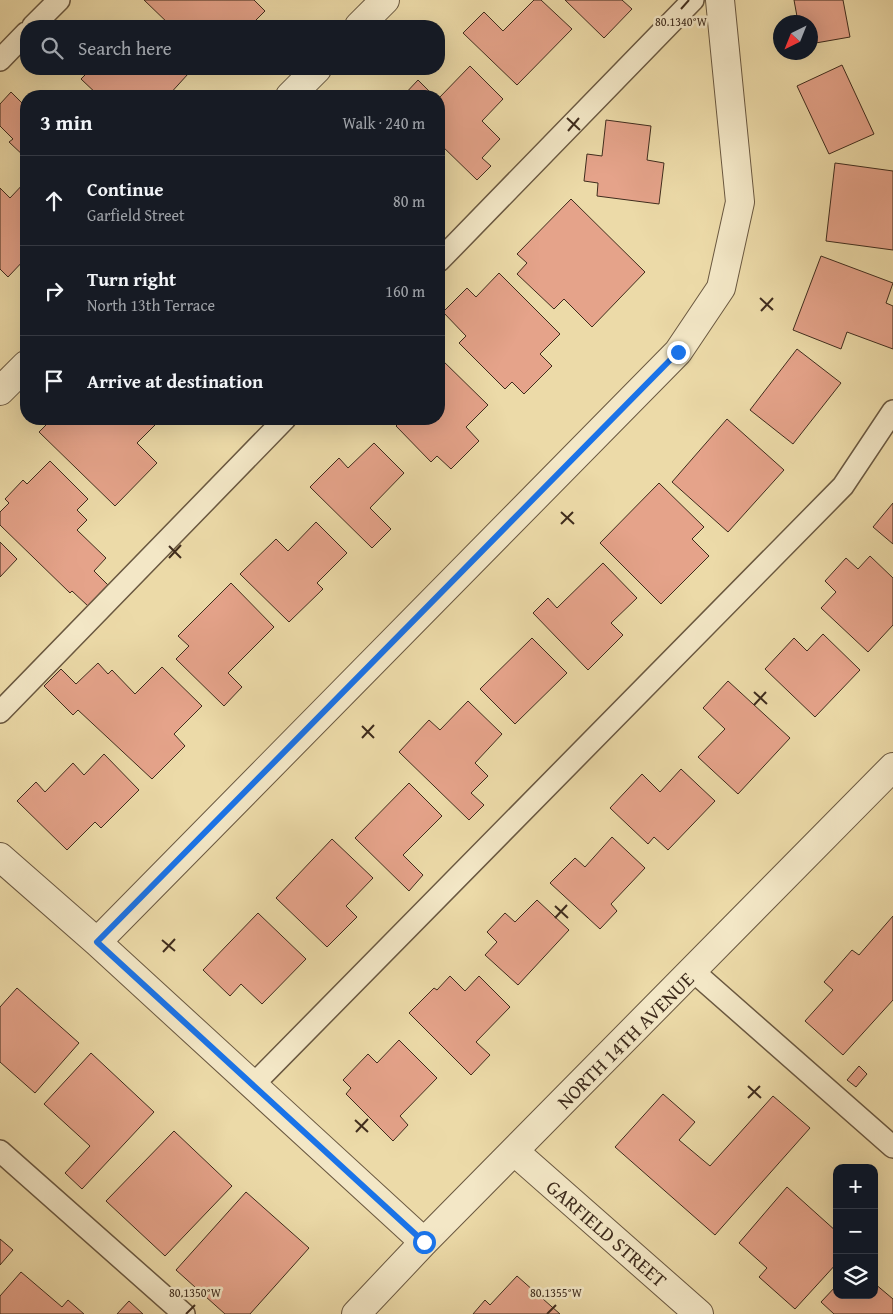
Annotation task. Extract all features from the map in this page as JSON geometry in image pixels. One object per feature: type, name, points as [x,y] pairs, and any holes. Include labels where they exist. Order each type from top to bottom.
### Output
[{"type":"street","points":[[365,20],[385,0]]},
{"type":"street","points":[[97,942],[678,352],[721,288],[740,202],[720,0]]},
{"type":"street","points":[[296,90],[311,75]]},
{"type":"street","points":[[0,392],[20,371]]},
{"type":"street","name":"NORTH 14TH AVENUE","points":[[356,1314],[424,1242],[890,775]]},
{"type":"street","points":[[0,857],[97,942],[424,1242]]},
{"type":"street","name":"GARFIELD STREET","points":[[515,1152],[699,1314]]},
{"type":"lane","points":[[39,20],[59,0]]},
{"type":"lane","points":[[445,255],[693,0]]},
{"type":"lane","points":[[0,60],[20,39]]},
{"type":"lane","points":[[253,1085],[843,486],[893,411]]},
{"type":"lane","points":[[0,712],[279,425]]},
{"type":"lane","points":[[693,971],[893,1147]]},
{"type":"lane","points":[[0,1151],[184,1314]]},
{"type":"building","points":[[144,0],[254,0],[265,11],[256,20],[165,20]]},
{"type":"building","points":[[534,0],[541,0],[572,29],[517,85],[463,33],[484,12],[503,31]]},
{"type":"building","points":[[565,0],[622,0],[632,9],[604,38]]},
{"type":"building","points":[[794,0],[843,0],[850,37],[818,43],[818,15],[797,15]]},
{"type":"building","points":[[842,65],[874,134],[829,154],[797,86]]},
{"type":"building","points":[[470,66],[503,99],[482,121],[500,139],[482,158],[491,166],[477,180],[445,149],[445,92]]},
{"type":"building","points":[[85,75],[187,75],[173,90],[93,90],[81,79]]},
{"type":"building","points":[[418,80],[428,90],[409,90]]},
{"type":"building","points":[[11,92],[20,101],[20,152],[9,142],[13,139],[0,126],[0,104]]},
{"type":"building","points":[[606,120],[651,126],[647,160],[664,163],[659,204],[597,196],[598,183],[584,181],[587,154],[602,156]]},
{"type":"building","points":[[835,163],[893,171],[893,250],[826,241]]},
{"type":"building","points":[[20,187],[20,264],[8,277],[0,269],[0,188],[10,198]]},
{"type":"building","points":[[571,199],[645,272],[592,327],[564,299],[554,309],[517,274],[527,263],[517,254]]},
{"type":"building","points":[[821,256],[893,283],[886,303],[893,306],[893,349],[847,332],[841,349],[793,330]]},
{"type":"building","points":[[499,273],[560,334],[540,354],[552,366],[524,394],[512,382],[505,389],[459,343],[466,336],[445,314],[445,310],[467,288],[476,297]]},
{"type":"building","points":[[797,349],[841,383],[793,444],[750,410]]},
{"type":"building","points":[[445,363],[488,405],[466,427],[479,441],[451,469],[437,456],[431,462],[396,426],[445,425]]},
{"type":"building","points":[[727,419],[784,470],[728,532],[672,482]]},
{"type":"building","points":[[46,425],[155,425],[137,443],[157,463],[115,506],[39,432]]},
{"type":"building","points":[[374,443],[404,473],[370,508],[391,529],[372,548],[310,487],[339,458],[348,468]]},
{"type":"building","points":[[50,461],[88,499],[77,510],[87,520],[77,530],[106,558],[94,571],[108,585],[88,606],[72,591],[70,593],[0,525],[0,512],[9,503],[5,499],[23,480],[27,484]]},
{"type":"building","points":[[659,483],[704,527],[692,539],[709,556],[661,604],[600,543]]},
{"type":"building","points":[[893,503],[893,544],[873,527]]},
{"type":"building","points":[[316,522],[347,553],[317,583],[323,589],[289,622],[240,574],[276,539],[288,551]]},
{"type":"building","points":[[0,542],[17,559],[0,577]]},
{"type":"building","points":[[870,556],[893,578],[893,625],[868,652],[821,608],[836,592],[825,581],[846,558],[858,569]]},
{"type":"building","points":[[603,563],[637,598],[611,623],[623,635],[588,670],[533,613],[548,598],[557,608]]},
{"type":"building","points":[[231,583],[274,627],[228,673],[242,687],[224,706],[176,659],[189,646],[178,636]]},
{"type":"building","points":[[823,634],[860,670],[815,717],[765,669],[794,638],[807,651]]},
{"type":"building","points":[[532,638],[567,673],[515,724],[480,689]]},
{"type":"building","points":[[98,663],[108,674],[112,670],[135,694],[162,667],[202,706],[174,734],[185,746],[152,779],[78,710],[73,715],[44,686],[61,669],[76,684]]},
{"type":"building","points":[[728,681],[790,738],[738,794],[698,757],[725,729],[703,708]]},
{"type":"building","points":[[468,701],[502,734],[475,763],[488,776],[471,793],[484,805],[469,820],[399,752],[429,720],[440,730]]},
{"type":"building","points":[[104,754],[139,790],[101,828],[95,822],[67,850],[17,801],[36,782],[45,792],[73,763],[84,775]]},
{"type":"building","points":[[681,769],[715,801],[668,850],[654,837],[648,844],[610,808],[642,774],[660,792]]},
{"type":"building","points":[[409,783],[442,816],[403,855],[423,875],[409,891],[355,838]]},
{"type":"building","points":[[612,837],[645,868],[611,904],[617,911],[600,929],[550,883],[575,858],[585,867]]},
{"type":"building","points":[[332,839],[373,878],[346,906],[357,917],[327,947],[276,898]]},
{"type":"building","points":[[537,900],[569,930],[518,985],[485,955],[497,942],[487,932],[505,913],[515,922]]},
{"type":"building","points":[[258,913],[306,959],[262,1004],[241,984],[230,996],[203,970]]},
{"type":"building","points":[[893,916],[893,1000],[843,1055],[805,1021],[833,990],[824,982],[852,950],[859,955]]},
{"type":"building","points":[[450,976],[465,991],[479,976],[510,1007],[476,1042],[490,1055],[471,1075],[409,1013],[434,988],[437,990]]},
{"type":"building","points":[[17,988],[79,1043],[35,1093],[0,1062],[0,1007]]},
{"type":"building","points":[[399,1040],[437,1078],[400,1116],[408,1125],[393,1141],[346,1094],[351,1088],[343,1080],[368,1054],[377,1063]]},
{"type":"building","points":[[91,1053],[154,1112],[82,1189],[65,1173],[90,1146],[44,1104]]},
{"type":"building","points":[[859,1066],[867,1074],[856,1087],[847,1080]]},
{"type":"building","points":[[663,1094],[695,1122],[679,1140],[710,1166],[773,1096],[810,1128],[715,1235],[615,1147]]},
{"type":"building","points":[[174,1131],[232,1186],[165,1256],[106,1201]]},
{"type":"building","points":[[787,1187],[833,1228],[833,1267],[795,1309],[759,1277],[767,1268],[739,1243]]},
{"type":"building","points":[[246,1192],[309,1248],[250,1314],[225,1314],[176,1270]]},
{"type":"building","points":[[0,1239],[13,1250],[0,1265]]},
{"type":"building","points":[[21,1272],[62,1307],[68,1300],[84,1314],[0,1314],[0,1296]]},
{"type":"building","points":[[517,1276],[560,1314],[473,1314],[485,1300],[490,1305]]},
{"type":"building","points":[[878,1286],[893,1299],[893,1314],[834,1314],[821,1302],[833,1289],[833,1299],[878,1299]]},
{"type":"building","points":[[129,1301],[143,1314],[117,1314]]},
{"type":"route","points":[[424,1242],[97,942],[678,352]]}]
